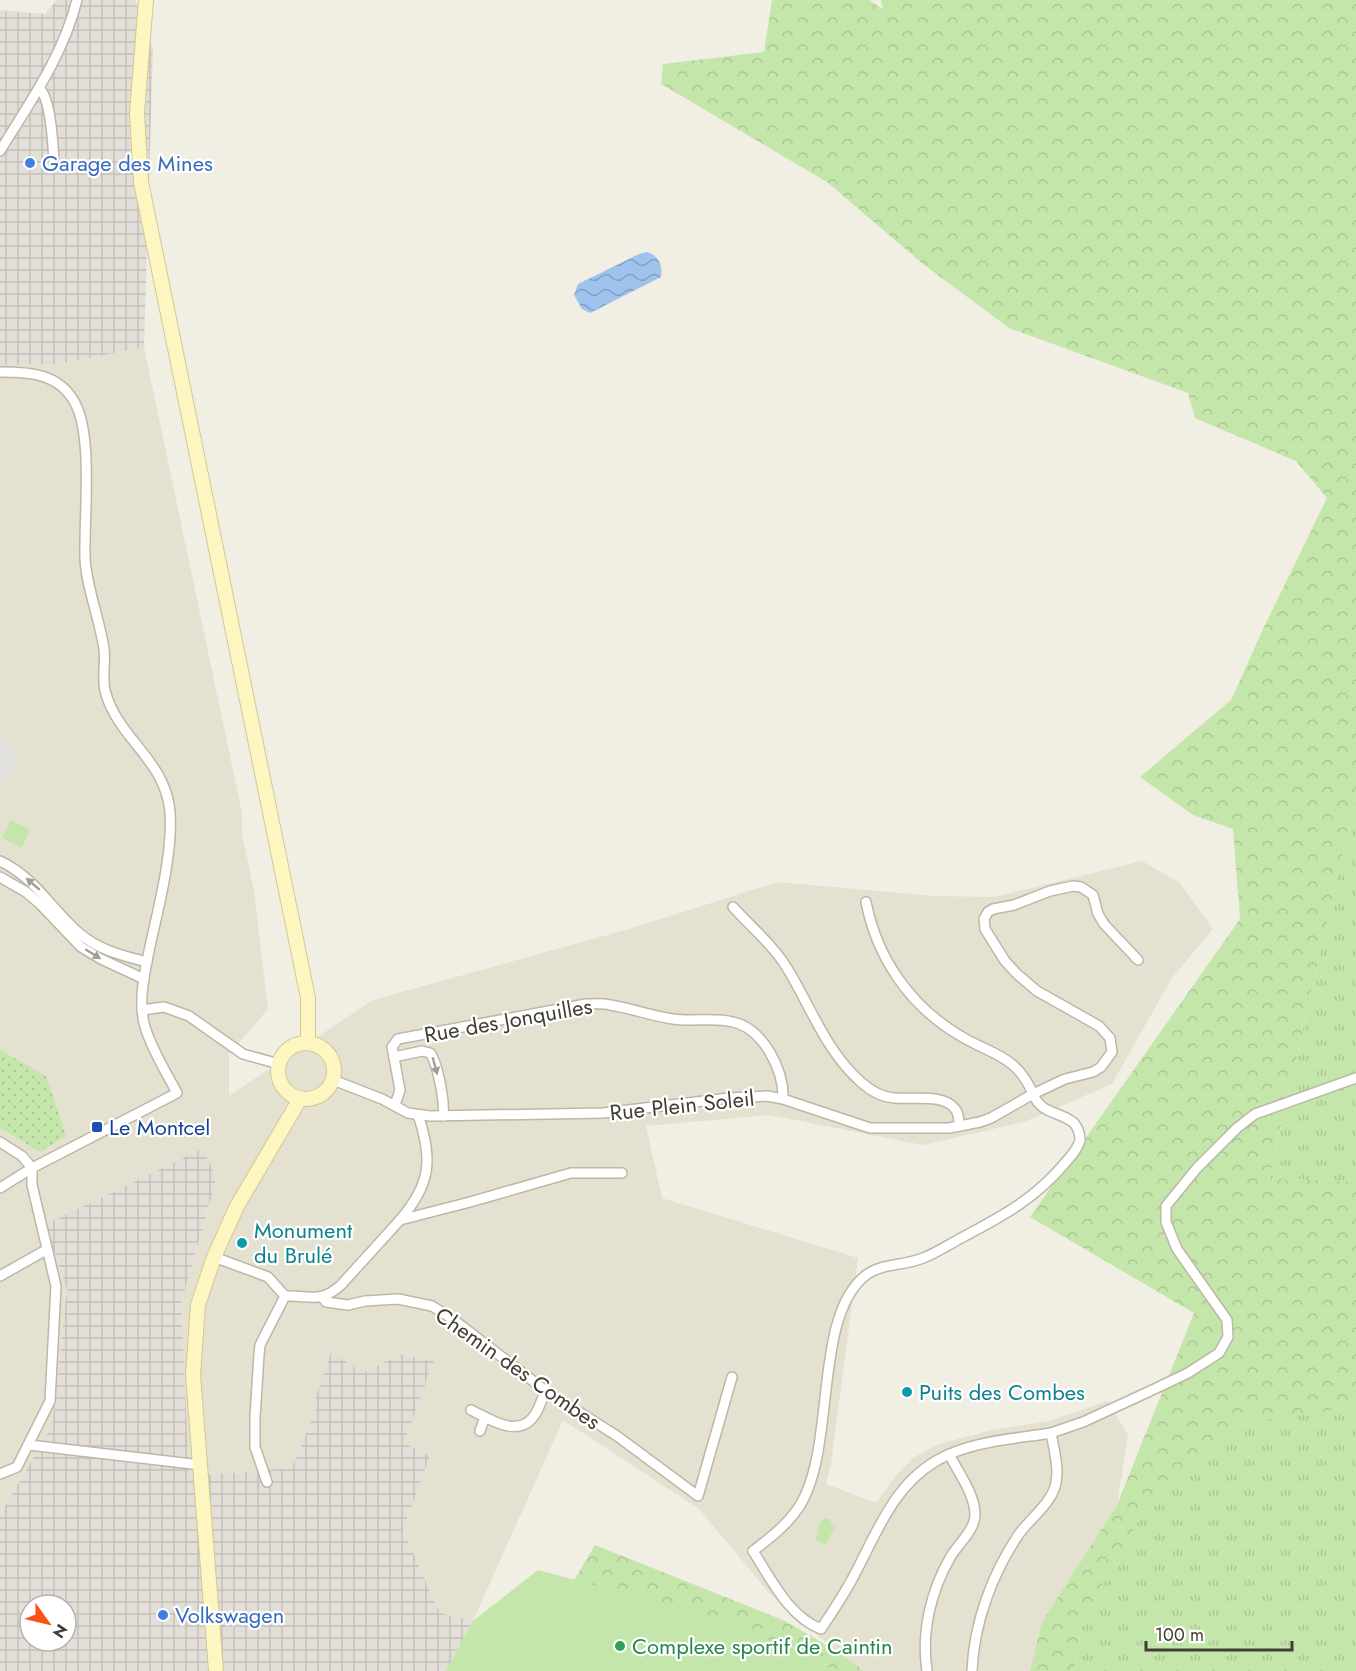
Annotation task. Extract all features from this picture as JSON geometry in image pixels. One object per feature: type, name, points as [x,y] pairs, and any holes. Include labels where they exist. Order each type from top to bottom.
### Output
[{"type":"main road","points":[[147,0],[137,112],[141,182],[308,998],[308,1043]]},
{"type":"main road","points":[[308,1043],[320,1047],[330,1055],[334,1067],[333,1080],[323,1094],[312,1099],[300,1099],[289,1094],[281,1083],[279,1064],[290,1048],[308,1043]]},
{"type":"main road","points":[[216,1671],[193,1375],[198,1305],[214,1257],[237,1206],[300,1099]]},
{"type":"street","points":[[0,151],[63,45],[77,0]]},
{"type":"street","points":[[39,88],[45,95],[48,116],[52,124],[54,161]]},
{"type":"street","points":[[0,372],[27,372],[45,376],[61,385],[74,401],[82,423],[85,491],[84,559],[104,650],[105,693],[115,716],[157,769],[168,798],[170,813],[167,859],[144,979],[142,1010],[149,1037],[177,1092],[32,1168],[0,1188]]},
{"type":"street","points":[[0,861],[34,884],[80,935],[119,955],[147,962]]},
{"type":"street","points":[[0,877],[33,898],[81,947],[144,979]]},
{"type":"street","name":"Rue Plein Soleil","points":[[333,1080],[408,1113],[418,1115],[603,1113],[729,1098],[767,1096],[783,1099],[870,1128],[949,1128],[991,1118],[1065,1079],[1093,1072],[1108,1060],[1112,1045],[1110,1038],[1099,1026],[1050,999],[1017,975],[1005,961],[985,929],[984,920],[988,912],[1050,891],[1073,886],[1081,887],[1093,895],[1098,914],[1104,924],[1138,960]]},
{"type":"street","points":[[866,902],[878,942],[898,980],[909,994],[932,1017],[946,1027],[1017,1067],[1036,1101],[1046,1111],[1070,1119],[1079,1133],[1077,1147],[1056,1174],[1020,1205],[924,1258],[868,1273],[849,1295],[836,1329],[816,1459],[808,1490],[789,1521],[753,1551],[799,1617],[811,1626],[821,1629],[850,1584],[896,1497],[921,1471],[949,1454],[981,1445],[1051,1433],[1076,1425],[1188,1373],[1219,1353],[1228,1337],[1227,1320],[1177,1249],[1166,1222],[1166,1206],[1197,1168],[1237,1128],[1255,1114],[1356,1078]]},
{"type":"street","points":[[733,907],[781,959],[822,1033],[858,1080],[876,1093],[885,1096],[948,1103],[957,1111],[960,1126]]},
{"type":"street","name":"Rue des Jonquilles","points":[[394,1057],[392,1047],[398,1039],[586,1004],[608,1004],[675,1020],[723,1020],[742,1025],[761,1041],[775,1063],[783,1088],[783,1099]]},
{"type":"street","points":[[142,1010],[164,1007],[189,1016],[243,1054],[279,1064]]},
{"type":"street","points":[[395,1106],[400,1090],[394,1057],[422,1051],[430,1053],[435,1063],[443,1104],[442,1116]]},
{"type":"street","points":[[322,1297],[341,1285],[400,1220],[411,1207],[427,1177],[428,1156],[418,1115]]},
{"type":"street","points":[[0,1142],[22,1156],[32,1168],[32,1185],[56,1286],[50,1401],[17,1467],[0,1474]]},
{"type":"street","points":[[400,1220],[571,1173],[622,1173]]},
{"type":"street","points":[[0,1276],[46,1250]]},
{"type":"street","points":[[214,1257],[268,1277],[285,1296],[260,1346],[259,1355],[255,1447],[267,1482]]},
{"type":"street","name":"Chemin des Combes","points":[[285,1296],[322,1297],[326,1302],[348,1305],[365,1301],[398,1299],[432,1306],[454,1320],[546,1391],[617,1436],[698,1496],[732,1377]]},
{"type":"street","points":[[471,1410],[510,1428],[518,1427],[532,1419],[546,1391]]},
{"type":"street","points":[[480,1431],[485,1417]]},
{"type":"street","points":[[972,1671],[975,1637],[996,1576],[1012,1545],[1054,1489],[1057,1472],[1051,1433]]},
{"type":"street","points":[[29,1445],[201,1465]]},
{"type":"street","points":[[927,1671],[925,1640],[933,1600],[951,1557],[974,1525],[976,1515],[971,1497],[949,1454]]},
{"type":"shaded area","points":[[57,0],[135,0],[153,48],[144,347],[60,364],[0,365],[0,10],[45,14]]},
{"type":"shaded area","points":[[144,347],[242,813],[242,834],[254,891],[268,1009],[229,1054],[229,1096],[373,1000],[629,929],[777,882],[934,896],[995,897],[1142,861],[1180,883],[1213,929],[1172,978],[1112,1084],[1024,1122],[923,1145],[769,1115],[646,1126],[662,1198],[858,1258],[831,1464],[826,1484],[876,1503],[894,1478],[913,1458],[936,1445],[988,1431],[1049,1421],[1108,1401],[1128,1435],[1117,1505],[1042,1622],[1030,1671],[864,1671],[835,1650],[770,1594],[699,1509],[563,1420],[473,1621],[440,1613],[403,1530],[430,1456],[404,1444],[434,1361],[400,1354],[363,1373],[316,1409],[292,1468],[188,1476],[181,1304],[217,1178],[45,1225],[67,1290],[52,1426],[0,1515],[0,365],[60,364]]},
{"type":"shaded area","points":[[0,737],[13,746],[20,768],[0,790]]},
{"type":"shaded area","points":[[202,1149],[217,1177],[181,1304],[189,1476],[292,1468],[316,1409],[314,1403],[331,1352],[363,1373],[400,1354],[434,1361],[404,1443],[430,1456],[403,1530],[440,1613],[473,1621],[446,1671],[0,1671],[0,1515],[52,1426],[67,1290],[45,1225]]},
{"type":"green space","points":[[772,0],[869,0],[883,9],[881,0],[1356,0],[1356,795],[1269,1179],[1356,1181],[1356,1407],[1241,1423],[1139,1520],[1082,1622],[1074,1671],[1030,1671],[1042,1622],[1117,1505],[1194,1313],[1030,1217],[1240,919],[1233,829],[1193,815],[1140,777],[1231,700],[1327,498],[1296,461],[1195,418],[1188,393],[1009,328],[923,264],[827,182],[661,84],[663,64],[764,52]]},
{"type":"green space","points":[[1356,795],[1356,1181],[1269,1179]]},
{"type":"green space","points":[[11,820],[30,830],[22,848],[2,838]]},
{"type":"green space","points":[[0,1050],[46,1076],[66,1136],[40,1152],[0,1128]]},
{"type":"green space","points":[[1356,1407],[1356,1671],[1074,1671],[1082,1622],[1139,1520],[1241,1422]]},
{"type":"green space","points":[[826,1518],[831,1520],[830,1524],[835,1527],[825,1545],[815,1539],[819,1532],[816,1530],[821,1521]]},
{"type":"green space","points":[[595,1545],[785,1621],[835,1650],[864,1671],[630,1671],[564,1597]]},
{"type":"green space","name":"Complexe sportif de Caintin","points":[[538,1570],[722,1619],[837,1671],[446,1671],[473,1621]]},
{"type":"water","points":[[647,252],[655,256],[659,262],[661,277],[590,313],[582,309],[574,295],[578,284]]},
{"type":"place","name":"Garage des Mines","points":[[30,163]]},
{"type":"place","name":"Le Montcel","points":[[97,1127]]},
{"type":"place","name":"Monument du Brulé","points":[[242,1243]]},
{"type":"place","name":"Puits des Combes","points":[[907,1392]]},
{"type":"place","name":"Volkswagen","points":[[163,1615]]},
{"type":"place","name":"Complexe sportif de Caintin","points":[[620,1646]]}]
